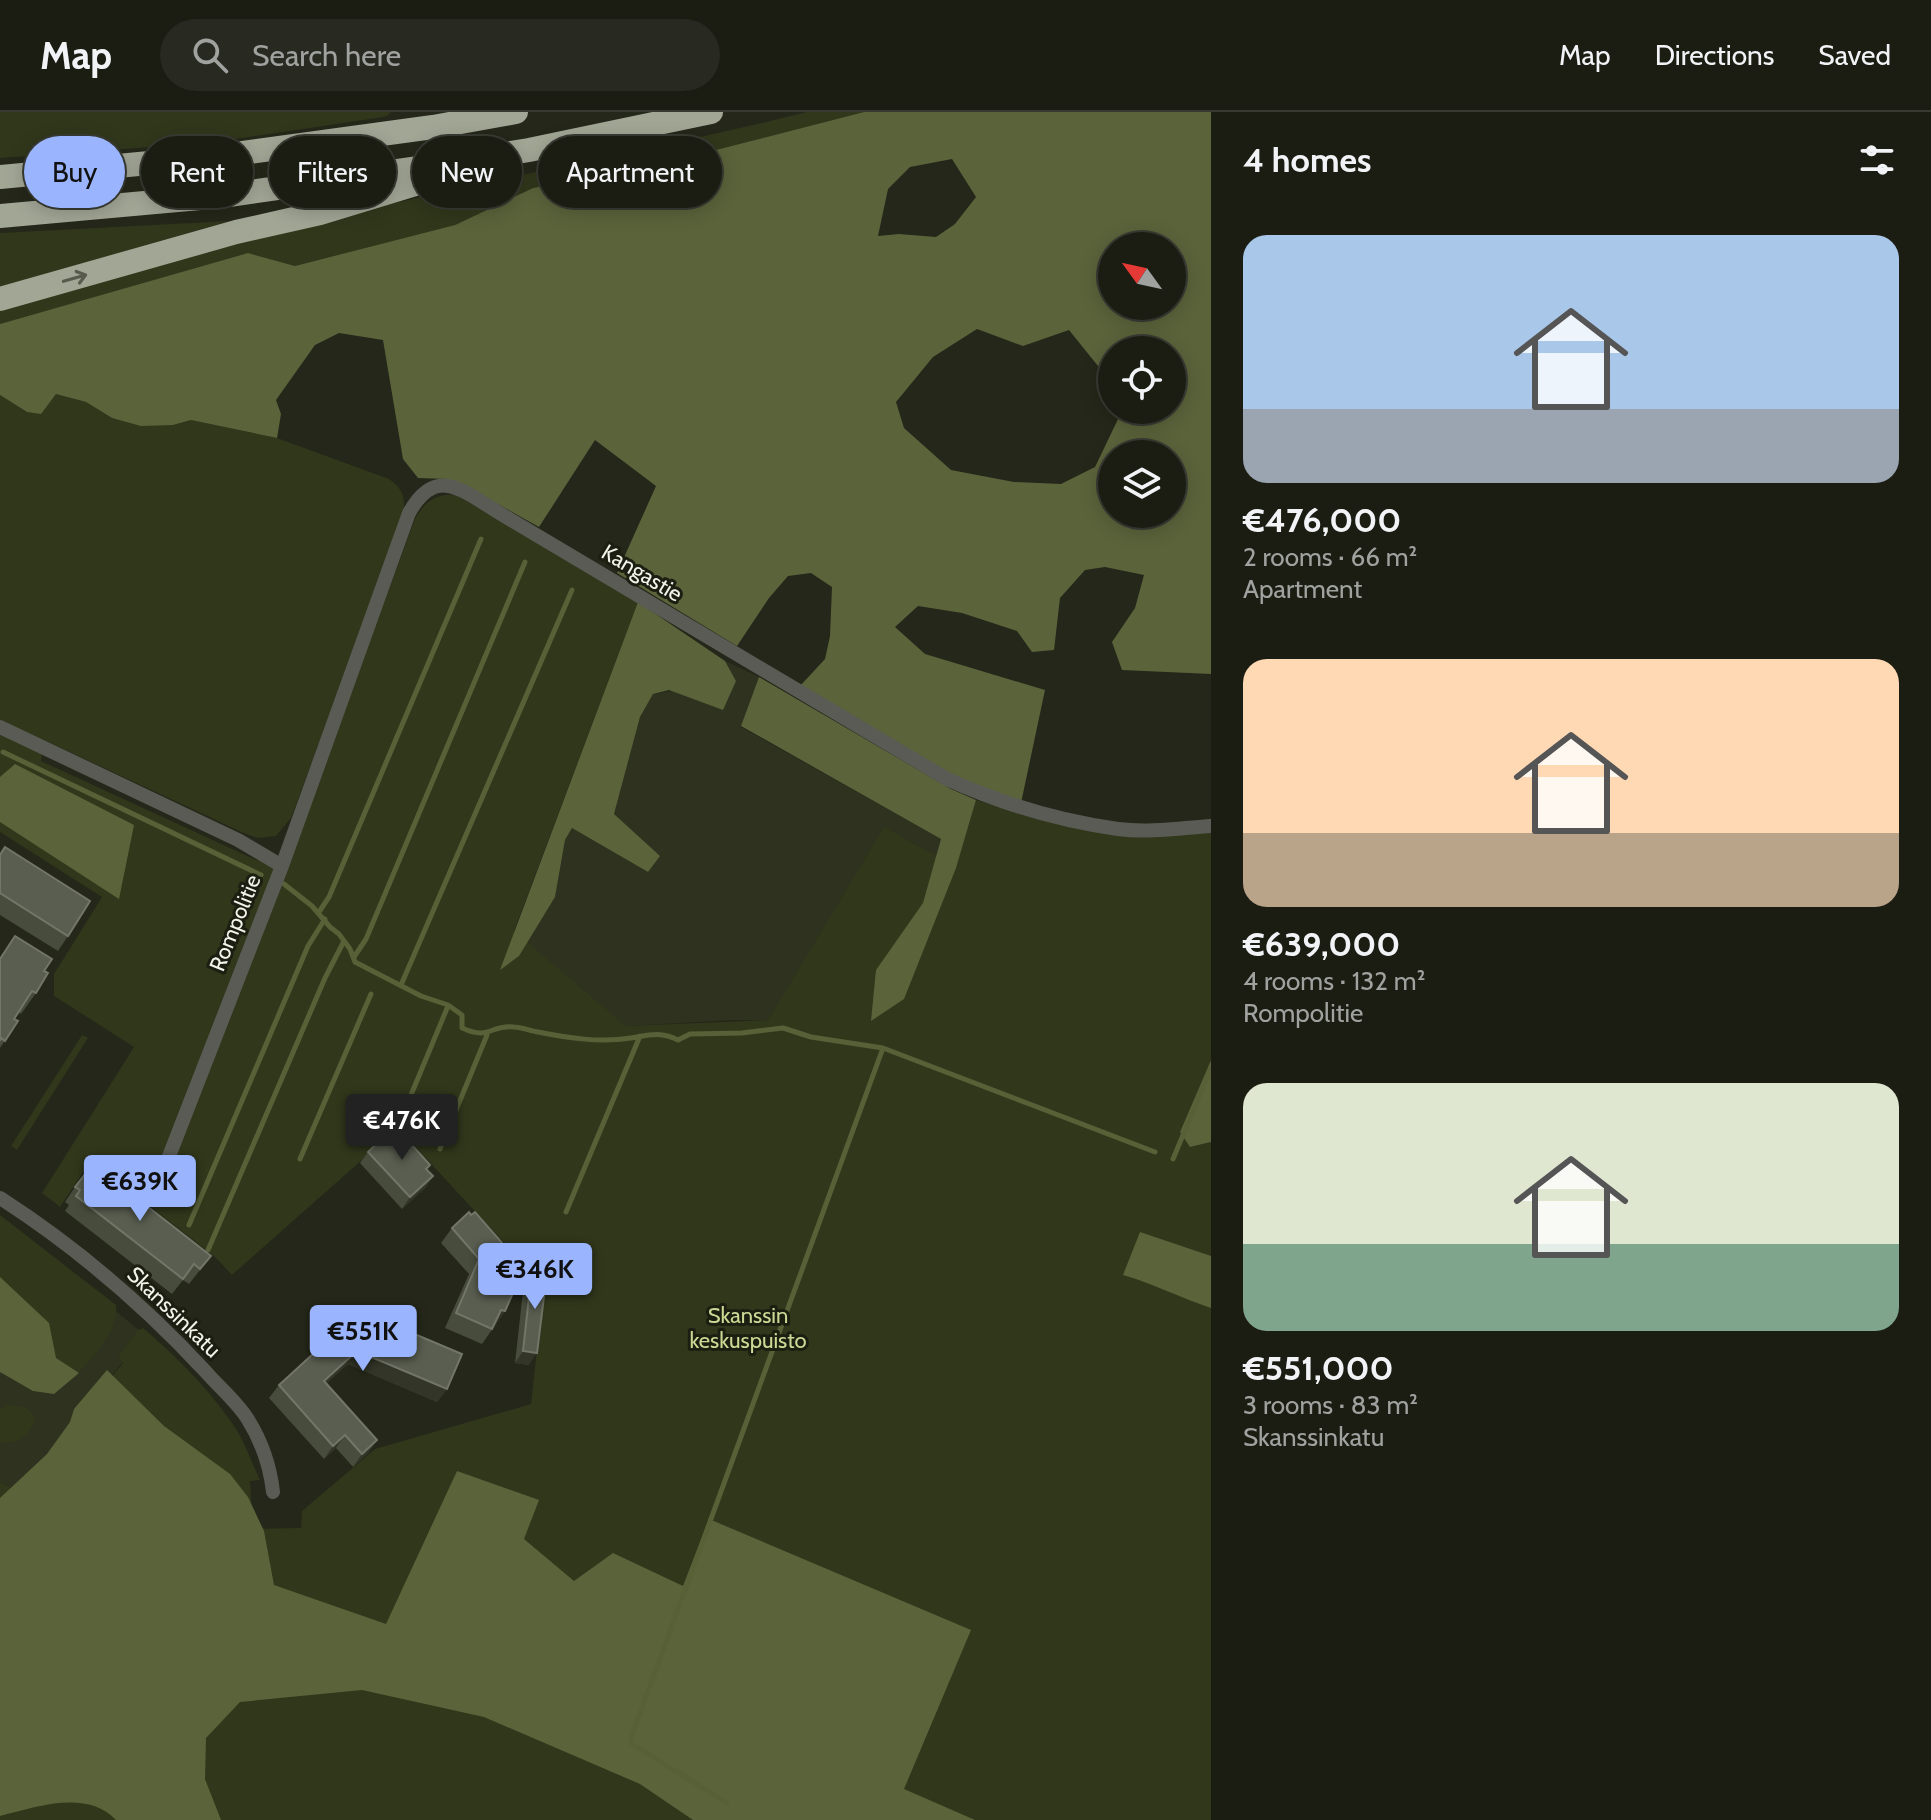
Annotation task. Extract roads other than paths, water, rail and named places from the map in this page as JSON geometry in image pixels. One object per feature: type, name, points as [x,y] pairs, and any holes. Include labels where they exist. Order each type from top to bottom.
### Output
[{"type":"highway","points":[[0,177],[213,157],[433,127],[516,112]]},
{"type":"highway","points":[[0,216],[222,196],[440,165],[711,112]]},
{"type":"highway","points":[[0,299],[236,232],[320,213],[529,150]]},
{"type":"street","name":"Kangastie","points":[[282,866],[409,513],[423,492],[431,486],[442,484],[506,517],[933,772],[981,795],[1119,829],[1151,831],[1211,826]]},
{"type":"street","name":"Rompolitie","points":[[0,727],[238,840],[282,866],[152,1200]]},
{"type":"street","name":"Skanssinkatu","points":[[0,1198],[129,1295],[197,1362],[245,1414],[271,1472],[273,1492]]},
{"type":"waterway","points":[[319,912],[329,897],[481,539]]},
{"type":"waterway","points":[[354,957],[366,939],[525,562]]},
{"type":"waterway","points":[[401,985],[572,590]]},
{"type":"waterway","points":[[3,752],[261,875]]},
{"type":"waterway","points":[[284,884],[312,906],[339,934],[355,962],[421,996],[448,1005],[462,1015],[462,1028],[472,1032],[485,1033],[514,1027],[584,1039],[608,1040],[654,1034],[678,1040],[690,1034],[783,1028],[811,1037],[883,1048],[1155,1152]]},
{"type":"waterway","points":[[189,1225],[308,946],[325,919]]},
{"type":"waterway","points":[[208,1250],[325,978],[344,941]]},
{"type":"waterway","points":[[300,1159],[371,994]]},
{"type":"waterway","points":[[401,1119],[448,1006]]},
{"type":"waterway","points":[[440,1149],[487,1035]]},
{"type":"waterway","points":[[566,1212],[640,1036]]},
{"type":"waterway","points":[[727,1803],[632,1744],[631,1738],[883,1048]]},
{"type":"waterway","points":[[1173,1159],[1211,1068]]},
{"type":"park label","name":"Skanssin keskuspuisto","points":[[748,1328]]}]
